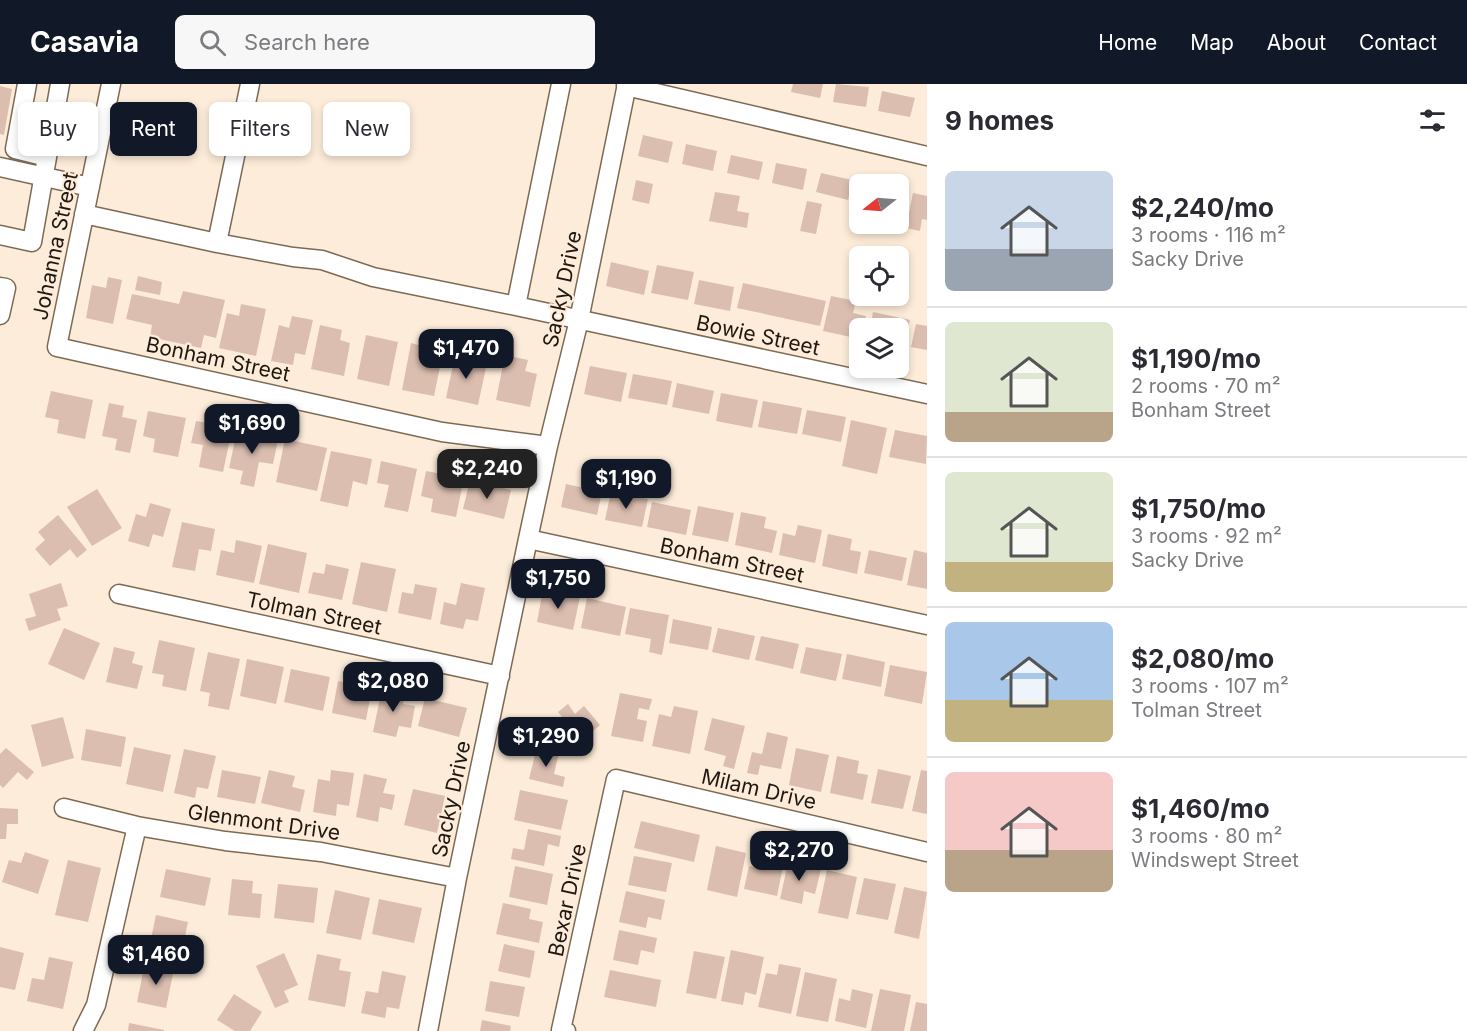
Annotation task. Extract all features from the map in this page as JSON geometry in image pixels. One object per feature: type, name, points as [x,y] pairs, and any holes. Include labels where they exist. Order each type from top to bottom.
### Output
[{"type":"street","points":[[27,84],[15,149],[47,157]]},
{"type":"street","points":[[0,235],[32,242],[60,84]]},
{"type":"street","name":"Johanna Street","points":[[57,347],[111,84]]},
{"type":"street","points":[[217,243],[250,84]]},
{"type":"street","points":[[516,306],[561,84]]},
{"type":"street","points":[[627,85],[927,156]]},
{"type":"street","name":"Sacky Drive","points":[[428,1031],[528,539],[579,320],[627,85]]},
{"type":"street","points":[[0,167],[90,187]]},
{"type":"street","name":"Bowie Street","points":[[84,214],[217,243],[322,260],[373,277],[927,394]]},
{"type":"street","points":[[0,287],[6,288],[0,315]]},
{"type":"street","name":"Bonham Street","points":[[57,347],[442,432],[548,446]]},
{"type":"street","name":"Bonham Street","points":[[528,539],[927,625]]},
{"type":"street","name":"Tolman Street","points":[[119,594],[500,676]]},
{"type":"street","name":"Milam Drive","points":[[616,779],[927,852]]},
{"type":"street","name":"Bexar Drive","points":[[564,1031],[616,779]]},
{"type":"street","name":"Glenmont Drive","points":[[64,808],[137,826],[225,841],[321,852],[458,878]]},
{"type":"street","points":[[83,1031],[96,1005],[137,826]]},
{"type":"building","points":[[793,84],[823,84],[820,98],[791,92]]},
{"type":"building","points":[[836,84],[869,87],[866,107],[833,102]]},
{"type":"building","points":[[0,86],[12,89],[4,135],[0,134]]},
{"type":"building","points":[[882,91],[915,98],[910,117],[878,111]]},
{"type":"building","points":[[643,135],[673,142],[668,163],[638,156]]},
{"type":"building","points":[[686,144],[717,151],[713,171],[682,164]]},
{"type":"building","points":[[731,155],[763,162],[759,180],[727,173]]},
{"type":"building","points":[[776,163],[807,169],[803,190],[772,183]]},
{"type":"building","points":[[821,173],[849,179],[848,200],[816,192]]},
{"type":"building","points":[[636,180],[653,184],[649,204],[632,200]]},
{"type":"building","points":[[715,192],[740,196],[737,211],[749,213],[747,228],[709,221]]},
{"type":"building","points":[[913,193],[927,196],[927,220],[922,219],[920,231],[909,229]]},
{"type":"building","points":[[807,201],[822,204],[816,234],[800,231]]},
{"type":"building","points":[[611,262],[649,271],[644,295],[606,286]]},
{"type":"building","points":[[657,265],[694,272],[688,300],[651,293]]},
{"type":"building","points":[[138,276],[162,282],[160,295],[135,290]]},
{"type":"building","points":[[108,277],[122,280],[113,324],[86,318],[92,285],[106,288]]},
{"type":"building","points":[[699,280],[734,287],[730,311],[694,304]]},
{"type":"building","points":[[743,283],[826,301],[820,326],[737,308]]},
{"type":"building","points":[[183,291],[225,300],[216,338],[204,335],[201,348],[150,337],[152,325],[126,319],[132,294],[179,304]]},
{"type":"building","points":[[831,296],[849,300],[849,306],[855,306],[853,313],[866,316],[866,318],[849,318],[849,337],[823,331]]},
{"type":"building","points":[[241,304],[266,309],[256,356],[219,348],[227,313],[239,316]]},
{"type":"building","points":[[873,312],[901,318],[872,318]]},
{"type":"building","points":[[292,316],[313,320],[305,355],[295,353],[293,365],[271,361],[279,325],[289,328]]},
{"type":"building","points":[[916,324],[927,326],[927,350],[911,347]]},
{"type":"building","points":[[320,325],[342,330],[340,340],[350,343],[344,376],[311,369]]},
{"type":"building","points":[[366,335],[398,342],[389,386],[357,379]]},
{"type":"building","points":[[411,343],[422,346],[419,357],[441,362],[434,396],[402,390]]},
{"type":"building","points":[[505,355],[528,360],[525,371],[537,374],[530,407],[496,400]]},
{"type":"building","points":[[455,356],[487,363],[478,405],[446,398]]},
{"type":"building","points":[[590,366],[627,373],[621,402],[584,394]]},
{"type":"building","points":[[633,374],[672,381],[667,405],[628,398]]},
{"type":"building","points":[[677,383],[714,391],[709,414],[672,407]]},
{"type":"building","points":[[51,391],[93,400],[85,439],[57,433],[59,420],[45,417]]},
{"type":"building","points":[[721,393],[758,400],[752,428],[716,421]]},
{"type":"building","points":[[763,401],[802,408],[797,434],[758,427]]},
{"type":"building","points":[[109,403],[124,406],[122,417],[137,420],[130,453],[115,450],[117,439],[102,436]]},
{"type":"building","points":[[807,410],[846,417],[841,442],[802,434]]},
{"type":"building","points":[[148,411],[186,418],[178,457],[153,452],[155,439],[143,436]]},
{"type":"building","points":[[851,420],[887,428],[877,474],[842,466]]},
{"type":"building","points":[[196,421],[208,423],[206,434],[230,439],[223,472],[199,467],[203,445],[191,443]]},
{"type":"building","points":[[895,430],[927,436],[926,464],[889,457]]},
{"type":"building","points":[[237,431],[278,440],[273,464],[259,462],[254,487],[240,484],[243,471],[229,468]]},
{"type":"building","points":[[285,439],[327,448],[317,491],[276,482]]},
{"type":"building","points":[[331,451],[372,459],[367,485],[353,481],[348,507],[320,501]]},
{"type":"building","points":[[381,461],[417,469],[408,512],[384,507],[389,485],[377,483]]},
{"type":"building","points":[[426,471],[464,478],[456,517],[431,512],[433,499],[421,496]]},
{"type":"building","points":[[470,480],[511,490],[504,519],[463,509]]},
{"type":"building","points":[[566,484],[602,492],[597,515],[561,507]]},
{"type":"building","points":[[97,489],[122,528],[92,546],[67,507]]},
{"type":"building","points":[[611,492],[648,499],[642,527],[605,520]]},
{"type":"building","points":[[652,502],[691,510],[686,535],[647,527]]},
{"type":"building","points":[[150,503],[171,509],[163,537],[153,534],[149,547],[128,541],[136,514],[146,517]]},
{"type":"building","points":[[698,506],[734,513],[728,542],[692,535]]},
{"type":"building","points":[[741,512],[766,517],[764,528],[777,531],[772,553],[735,545]]},
{"type":"building","points":[[58,515],[87,550],[77,558],[70,549],[50,566],[35,549],[45,540],[38,532]]},
{"type":"building","points":[[182,522],[215,529],[211,551],[199,549],[195,571],[172,567]]},
{"type":"building","points":[[798,525],[822,530],[815,563],[779,555],[783,533],[795,536]]},
{"type":"building","points":[[828,534],[852,539],[850,550],[861,552],[857,574],[822,566]]},
{"type":"building","points":[[236,540],[262,546],[254,583],[216,575],[221,550],[234,553]]},
{"type":"building","points":[[268,544],[307,553],[299,593],[259,584]]},
{"type":"building","points":[[869,550],[907,558],[902,581],[864,573]]},
{"type":"building","points":[[914,550],[927,553],[927,589],[907,585]]},
{"type":"building","points":[[361,562],[396,569],[387,612],[352,604]]},
{"type":"building","points":[[326,564],[349,569],[342,600],[308,593],[313,572],[324,574]]},
{"type":"building","points":[[61,583],[68,606],[57,609],[61,620],[29,631],[25,619],[36,616],[29,594]]},
{"type":"building","points":[[461,583],[485,588],[478,621],[466,619],[463,629],[440,624],[444,602],[456,605]]},
{"type":"building","points":[[415,584],[437,588],[431,620],[398,613],[402,592],[413,594]]},
{"type":"building","points":[[543,590],[580,597],[573,630],[537,622]]},
{"type":"building","points":[[587,598],[626,607],[620,636],[581,628]]},
{"type":"building","points":[[630,608],[669,615],[662,655],[649,652],[651,639],[625,634]]},
{"type":"building","points":[[673,619],[712,627],[708,650],[669,643]]},
{"type":"building","points":[[64,628],[100,643],[84,680],[48,664]]},
{"type":"building","points":[[718,628],[755,636],[749,660],[712,652]]},
{"type":"building","points":[[761,636],[799,644],[793,669],[755,660]]},
{"type":"building","points":[[159,640],[195,648],[186,691],[162,686],[164,675],[152,673]]},
{"type":"building","points":[[114,647],[135,652],[132,663],[143,666],[137,689],[106,682]]},
{"type":"building","points":[[806,647],[842,654],[836,681],[800,673]]},
{"type":"building","points":[[208,652],[240,659],[229,710],[208,706],[210,693],[200,691]]},
{"type":"building","points":[[847,654],[885,662],[881,687],[842,679]]},
{"type":"building","points":[[247,659],[284,667],[276,704],[240,696]]},
{"type":"building","points":[[890,665],[927,672],[922,704],[884,696]]},
{"type":"building","points":[[291,669],[330,677],[323,711],[284,702]]},
{"type":"building","points":[[338,681],[372,688],[366,720],[332,713]]},
{"type":"building","points":[[382,688],[406,693],[403,704],[415,706],[411,728],[399,726],[396,737],[373,732]]},
{"type":"building","points":[[620,693],[652,699],[649,710],[639,708],[637,719],[647,721],[643,742],[611,736]]},
{"type":"building","points":[[425,698],[467,708],[459,737],[418,726]]},
{"type":"building","points":[[568,704],[575,714],[584,706],[600,725],[573,748],[557,729],[566,722],[558,712]]},
{"type":"building","points":[[674,706],[698,711],[690,754],[652,746],[659,714],[671,717]]},
{"type":"building","points":[[63,717],[74,758],[42,767],[31,725]]},
{"type":"building","points":[[712,718],[745,726],[734,769],[723,766],[726,756],[704,750]]},
{"type":"building","points":[[86,729],[126,737],[121,767],[81,760]]},
{"type":"building","points":[[767,732],[788,737],[781,769],[760,765],[758,775],[747,773],[752,752],[762,754]]},
{"type":"building","points":[[134,747],[171,755],[163,792],[126,784]]},
{"type":"building","points":[[537,747],[559,753],[554,774],[565,777],[563,787],[529,779]]},
{"type":"building","points":[[6,748],[34,772],[27,780],[18,772],[3,788],[0,785],[0,754]]},
{"type":"building","points":[[796,748],[829,755],[821,792],[789,785]]},
{"type":"building","points":[[184,749],[216,756],[208,789],[197,787],[195,798],[174,793]]},
{"type":"building","points":[[837,756],[859,761],[857,773],[868,775],[863,800],[830,793]]},
{"type":"building","points":[[878,769],[911,776],[903,809],[871,803]]},
{"type":"building","points":[[222,770],[261,777],[255,804],[217,797]]},
{"type":"building","points":[[269,770],[295,776],[292,787],[305,790],[300,812],[261,803]]},
{"type":"building","points":[[331,770],[354,773],[349,806],[337,804],[336,816],[313,812],[318,779],[330,781]]},
{"type":"building","points":[[921,770],[927,771],[927,814],[912,811]]},
{"type":"building","points":[[364,774],[387,779],[383,793],[395,795],[392,810],[380,807],[378,822],[356,817]]},
{"type":"building","points":[[413,789],[445,796],[437,833],[404,825]]},
{"type":"building","points":[[520,790],[568,800],[561,830],[514,820]]},
{"type":"building","points":[[0,808],[18,809],[18,824],[7,824],[6,839],[0,839]]},
{"type":"building","points":[[641,821],[700,835],[694,862],[634,848]]},
{"type":"building","points":[[528,829],[561,836],[559,847],[548,844],[544,866],[511,859],[513,848],[524,850]]},
{"type":"building","points":[[716,846],[746,853],[737,897],[707,890]]},
{"type":"building","points":[[25,852],[49,860],[38,894],[2,882],[9,860],[21,863]]},
{"type":"building","points":[[634,856],[672,863],[666,892],[628,885]]},
{"type":"building","points":[[762,856],[784,861],[777,896],[744,889],[749,866],[760,868]]},
{"type":"building","points":[[68,860],[101,868],[88,922],[55,915]]},
{"type":"building","points":[[788,863],[821,869],[815,894],[804,891],[802,904],[780,899]]},
{"type":"building","points":[[515,866],[553,874],[547,905],[509,897]]},
{"type":"building","points":[[166,869],[211,878],[205,906],[160,897]]},
{"type":"building","points":[[827,870],[857,877],[848,919],[818,913]]},
{"type":"building","points":[[864,878],[896,884],[888,920],[856,914]]},
{"type":"building","points":[[232,879],[253,881],[252,893],[262,894],[260,918],[228,915]]},
{"type":"building","points":[[278,884],[318,888],[314,923],[274,918]]},
{"type":"building","points":[[904,887],[927,892],[919,939],[894,933]]},
{"type":"building","points":[[335,890],[370,898],[361,940],[326,933]]},
{"type":"building","points":[[626,891],[665,900],[661,920],[648,917],[646,928],[619,922]]},
{"type":"building","points":[[379,899],[422,908],[414,943],[372,934]]},
{"type":"building","points":[[503,903],[531,909],[529,919],[543,922],[539,943],[496,934]]},
{"type":"building","points":[[156,915],[188,922],[180,960],[148,953]]},
{"type":"building","points":[[619,930],[657,938],[654,953],[641,950],[638,965],[613,960]]},
{"type":"building","points":[[504,944],[535,951],[530,978],[498,971]]},
{"type":"building","points":[[0,947],[24,953],[15,990],[0,987]]},
{"type":"building","points":[[731,950],[764,957],[756,995],[745,992],[743,1005],[721,1001]]},
{"type":"building","points":[[694,951],[725,957],[716,999],[686,993]]},
{"type":"building","points":[[284,953],[298,985],[284,991],[289,1002],[275,1008],[256,966]]},
{"type":"building","points":[[317,954],[341,959],[339,970],[351,972],[345,1007],[308,1000]]},
{"type":"building","points":[[49,957],[73,962],[63,1009],[27,1001],[32,978],[44,980]]},
{"type":"building","points":[[145,963],[174,969],[166,1008],[137,1002]]},
{"type":"building","points":[[779,964],[801,968],[791,1014],[758,1007],[766,973],[777,975]]},
{"type":"building","points":[[610,970],[661,980],[656,1007],[604,997]]},
{"type":"building","points":[[382,971],[406,976],[399,1009],[387,1007],[385,1018],[361,1013],[366,991],[378,993]]},
{"type":"building","points":[[805,972],[837,979],[828,1022],[796,1016]]},
{"type":"building","points":[[490,981],[525,987],[519,1017],[485,1011]]},
{"type":"building","points":[[852,989],[873,994],[866,1028],[835,1021],[839,998],[850,1001]]},
{"type":"building","points":[[880,989],[911,995],[904,1031],[871,1031]]},
{"type":"building","points":[[234,994],[262,1012],[250,1031],[235,1031],[217,1020]]},
{"type":"building","points":[[916,1002],[927,1004],[927,1031],[910,1031]]},
{"type":"building","points":[[482,1020],[511,1026],[510,1031],[480,1031]]},
{"type":"building","points":[[129,1023],[164,1030],[164,1031],[128,1031]]}]
